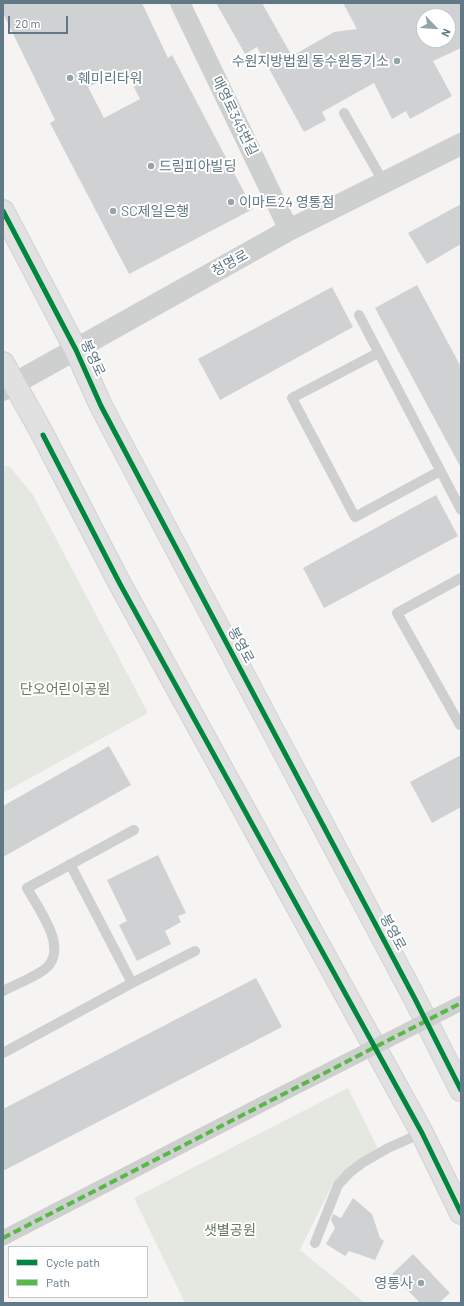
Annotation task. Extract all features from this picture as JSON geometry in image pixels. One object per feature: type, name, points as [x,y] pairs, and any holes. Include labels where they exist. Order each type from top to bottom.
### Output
[{"type":"main road","name":"봉영로","points":[[3,211],[76,350],[101,406],[461,1090]]},
{"type":"main road","points":[[3,363],[9,387],[43,435],[124,591],[422,1133],[461,1213]]},
{"type":"street","name":"매영로345번길","points":[[180,3],[289,230]]},
{"type":"street","name":"청명로","points":[[9,387],[289,230],[461,144]]},
{"type":"street","points":[[3,1238],[461,1002]]},
{"type":"lane","points":[[344,113],[384,183]]},
{"type":"lane","points":[[359,316],[461,509]]},
{"type":"lane","points":[[378,353],[292,398],[355,517],[440,471]]},
{"type":"lane","points":[[461,578],[398,613],[461,725]]},
{"type":"lane","points":[[3,991],[35,975],[49,966],[55,953],[54,941],[48,927],[27,888],[134,830]]},
{"type":"lane","points":[[70,864],[132,983]]},
{"type":"lane","points":[[3,1053],[132,983],[195,951]]},
{"type":"lane","points":[[314,1242],[338,1185],[349,1172],[388,1148],[422,1133]]},
{"type":"green space","name":"단오어린이공원","points":[[3,465],[10,467],[33,495],[148,713],[3,793]]},
{"type":"green space","name":"샛별공원","points":[[348,1088],[381,1155],[333,1183],[300,1250],[365,1303],[185,1303],[134,1198]]},
{"type":"building","name":"드림피아빌딩","points":[[3,3],[142,3],[168,58],[172,55],[253,209],[129,274],[50,123],[55,120],[3,13]],"holes":[[[125,69],[140,99],[104,118],[88,87]]]},
{"type":"building","points":[[216,3],[262,3],[292,56],[334,32],[357,29],[343,3],[461,3],[461,48],[433,61],[452,96],[410,119],[406,111],[392,119],[374,83],[322,112],[326,120],[304,132],[257,47],[245,54]]},
{"type":"building","points":[[461,204],[461,244],[427,264],[408,233]]},
{"type":"building","points":[[417,285],[461,367],[461,468],[375,308]]},
{"type":"building","points":[[332,287],[353,327],[220,400],[198,359]]},
{"type":"building","points":[[436,495],[458,536],[324,608],[303,568]]},
{"type":"building","points":[[109,746],[131,785],[3,857],[3,806]]},
{"type":"building","points":[[461,755],[461,807],[432,823],[410,782]]},
{"type":"building","points":[[158,855],[186,913],[178,916],[181,922],[165,931],[171,944],[137,961],[119,925],[127,921],[107,880]]},
{"type":"building","points":[[256,978],[282,1027],[3,1171],[3,1109]]},
{"type":"building","points":[[353,1198],[372,1214],[380,1238],[384,1241],[375,1260],[349,1251],[345,1256],[326,1244],[335,1228],[331,1220],[333,1214],[341,1218]]},
{"type":"building","name":"영통사","points":[[413,1254],[450,1293],[439,1303],[420,1303],[392,1274]]},
{"type":"marked path","points":[[3,1238],[461,1003]]},
{"type":"cycle path","points":[[3,211],[76,350],[101,406],[415,999],[461,1090]]},
{"type":"cycle path","points":[[43,435],[120,584],[422,1133],[461,1213]]},
{"type":"place","name":"수원지방법원 동수원등기소","points":[[397,61]]},
{"type":"place","name":"훼미리타워","points":[[70,78]]},
{"type":"place","name":"드림피아빌딩","points":[[151,166]]},
{"type":"place","name":"이마트24 영통점","points":[[231,202]]},
{"type":"place","name":"SC제일은행","points":[[113,211]]},
{"type":"place","name":"영통사","points":[[421,1283]]}]
